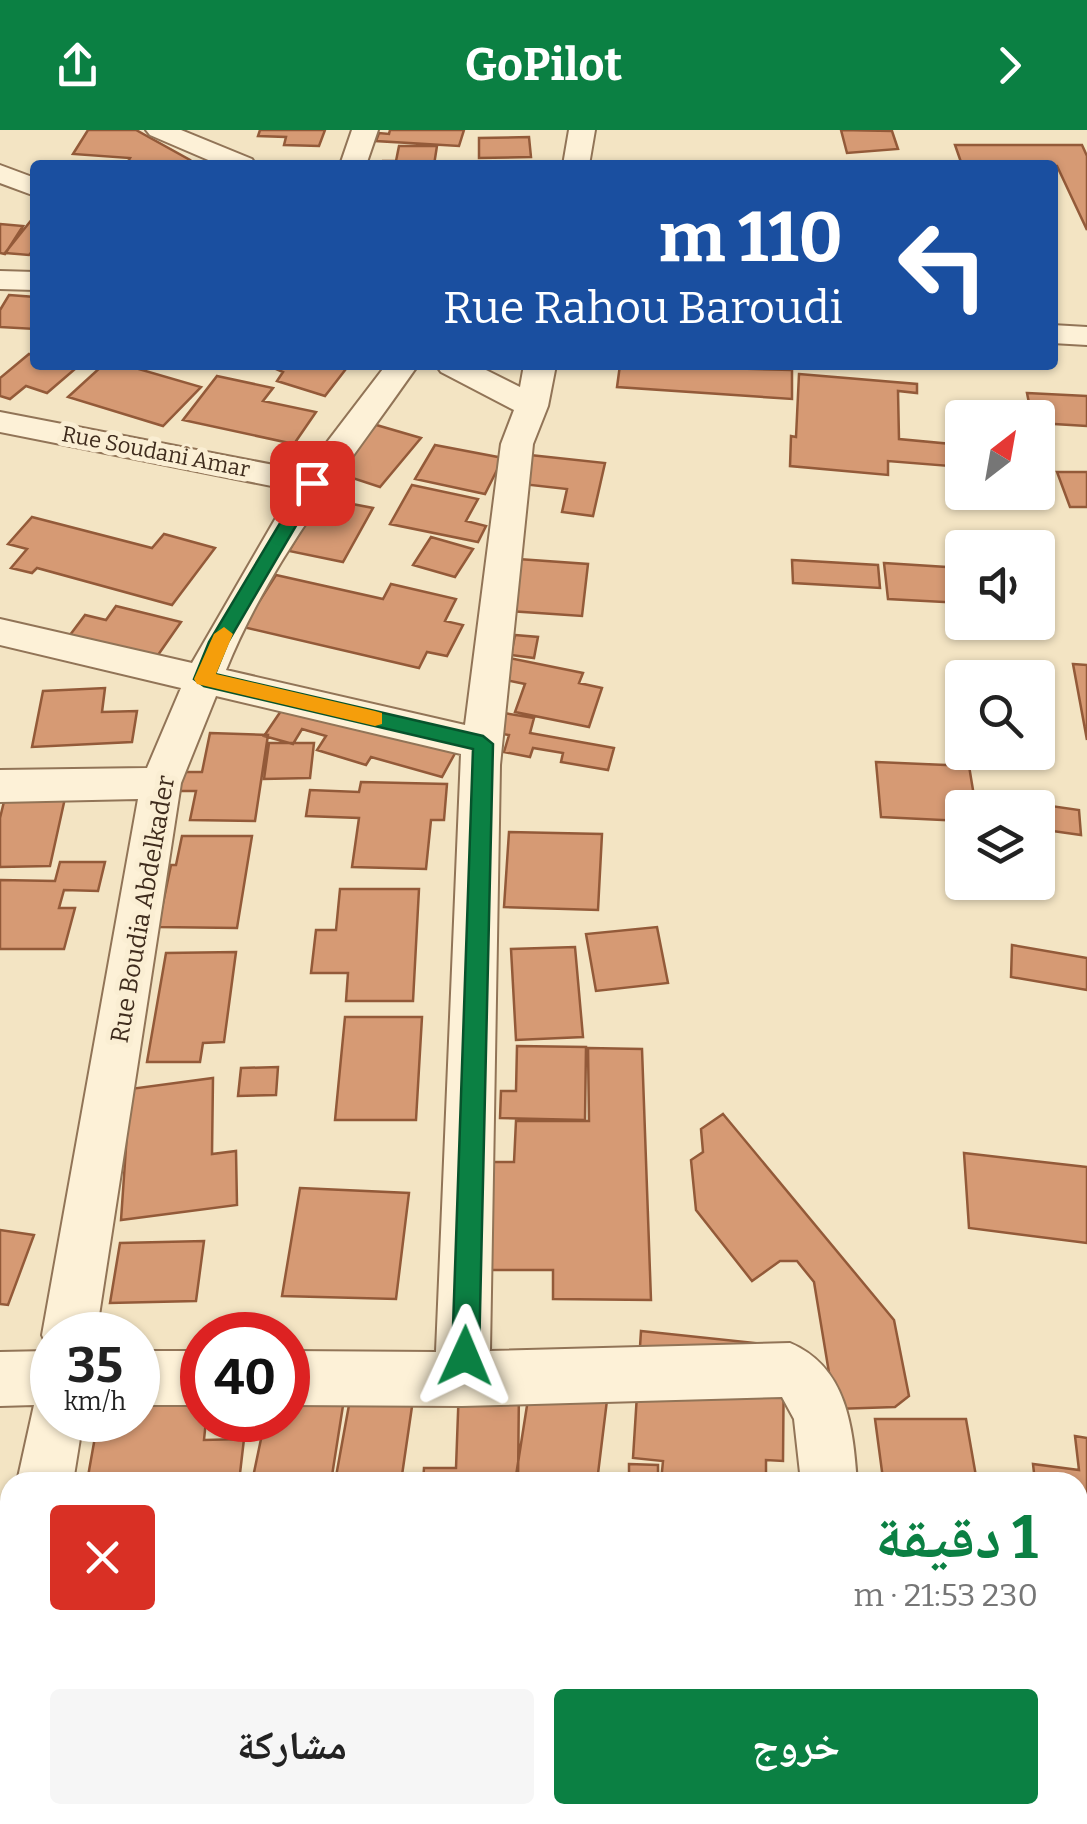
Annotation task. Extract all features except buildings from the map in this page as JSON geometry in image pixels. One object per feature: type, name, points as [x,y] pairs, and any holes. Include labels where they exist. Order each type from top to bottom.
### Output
[{"type":"street","points":[[160,130],[231,160]]},
{"type":"street","points":[[354,160],[365,130]]},
{"type":"street","points":[[577,160],[582,130]]},
{"type":"street","points":[[0,173],[30,186]]},
{"type":"street","points":[[0,280],[30,281]]},
{"type":"street","points":[[1058,318],[1087,318]]},
{"type":"street","points":[[1058,334],[1087,336]]},
{"type":"street","name":"Rue Boudia Abdelkader","points":[[73,1312],[161,783],[219,642],[312,483],[398,370]]},
{"type":"street","points":[[462,370],[532,406]]},
{"type":"street","points":[[462,1378],[483,744],[517,444],[532,406],[539,370]]},
{"type":"street","name":"Rue Soudani Amar","points":[[0,422],[312,483]]},
{"type":"street","points":[[0,632],[483,744]]},
{"type":"street","points":[[0,786],[161,783]]},
{"type":"street","points":[[310,1378],[790,1370],[808,1380],[818,1402],[828,1472]]},
{"type":"street","points":[[0,1378],[30,1378]]},
{"type":"street","points":[[46,1472],[51,1442]]},
{"type":"slow traffic","points":[[224,634],[204,679],[375,719]]},
{"type":"route","points":[[312,483],[219,642],[204,679],[483,744],[465,1356]]}]
